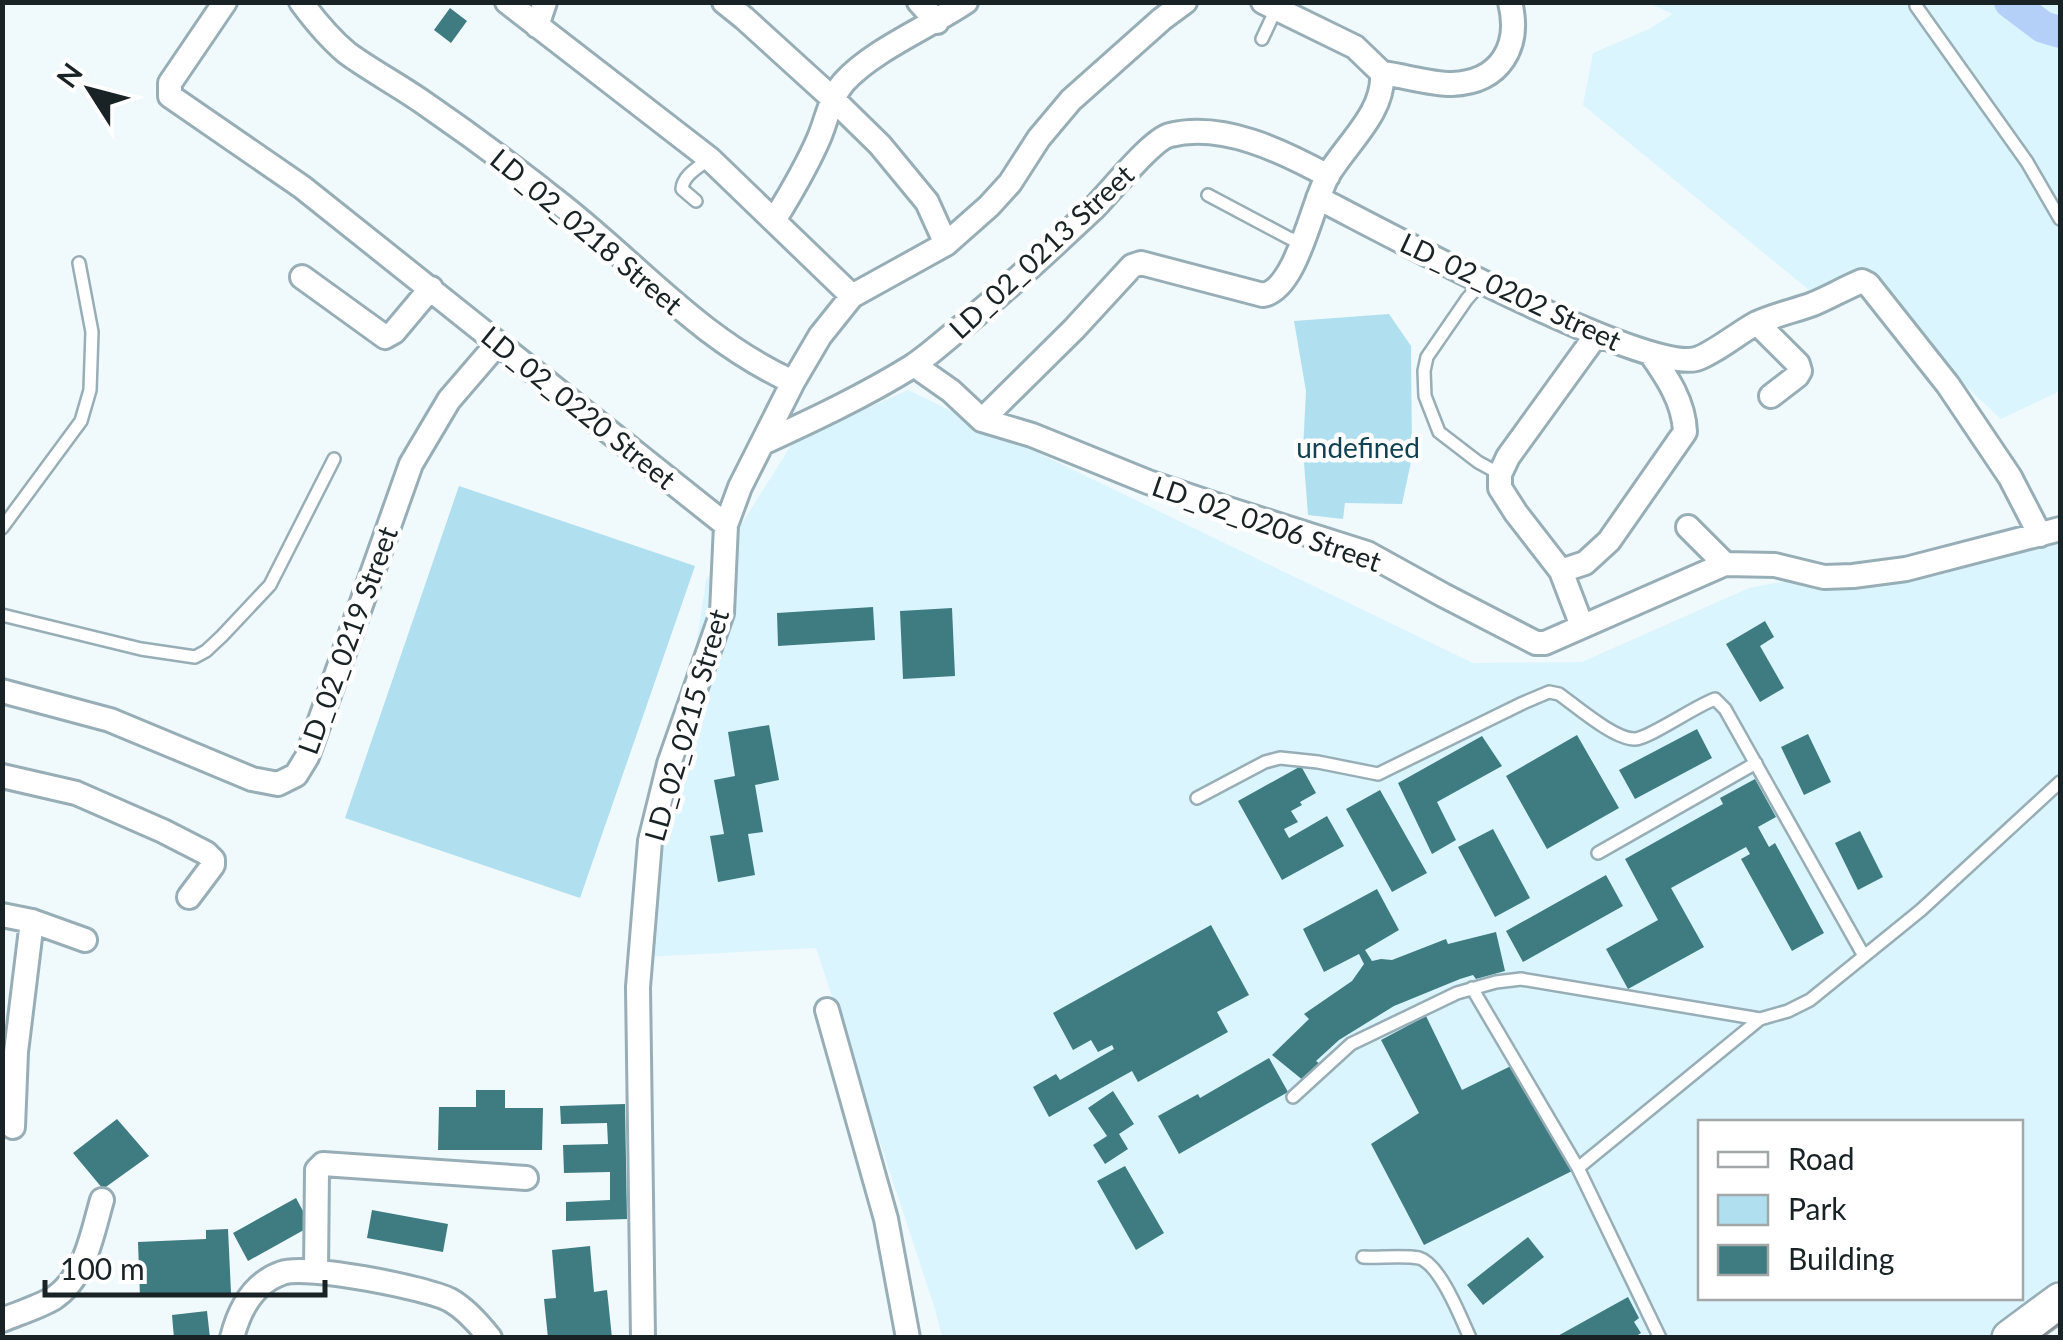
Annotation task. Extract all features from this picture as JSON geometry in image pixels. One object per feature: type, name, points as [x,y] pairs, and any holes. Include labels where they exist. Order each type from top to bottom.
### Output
[{"type":"main road","points":[[2010,1338],[2060,1301]]},
{"type":"street","name":"LD_02_0220 Street","points":[[224,2],[170,83],[170,96],[302,188],[726,524]]},
{"type":"street","name":"LD_02_0218 Street","points":[[301,2],[350,55],[477,140],[566,208],[710,334],[793,382]]},
{"type":"street","points":[[507,2],[710,158],[852,296]]},
{"type":"street","points":[[537,26],[545,2]]},
{"type":"street","points":[[724,2],[880,145],[927,202],[946,244]]},
{"type":"street","points":[[775,219],[818,142],[832,98],[845,81],[929,10],[966,2]]},
{"type":"street","name":"LD_02_0215 Street","points":[[643,1338],[638,987],[650,841],[669,764],[722,613],[726,524],[740,486],[820,336],[852,296],[946,244],[1010,183],[1039,138],[1071,100],[1185,2]]},
{"type":"street","points":[[1281,6],[1356,47],[1382,73],[1452,84],[1474,80],[1505,59],[1514,36],[1510,2]]},
{"type":"street","points":[[914,365],[951,391],[982,420],[1132,266],[1141,263],[1269,295],[1299,254],[1328,176],[1371,112],[1383,86],[1382,73]]},
{"type":"street","name":"LD_02_0213 Street","points":[[763,443],[827,414],[914,365],[1001,295],[1166,135],[1204,131],[1234,136],[1270,148],[1328,176]]},
{"type":"street","name":"LD_02_0202 Street","points":[[1318,198],[1482,282],[1597,334],[1680,359],[1696,359],[1757,323],[1862,281],[1968,416],[2050,532]]},
{"type":"street","points":[[302,276],[385,337],[394,332],[431,288]]},
{"type":"street","points":[[1757,323],[1800,370],[1771,396]]},
{"type":"street","points":[[1582,626],[1561,572],[1500,488],[1500,474],[1508,457],[1597,334]]},
{"type":"street","name":"LD_02_0219 Street","points":[[2,691],[110,720],[252,779],[278,784],[296,775],[307,756],[411,464],[449,400],[498,343]]},
{"type":"street","points":[[1561,572],[1585,562],[1609,541],[1684,432],[1684,418],[1670,382],[1650,353]]},
{"type":"street","name":"LD_02_0206 Street","points":[[982,420],[1032,435],[1194,498],[1368,553],[1536,643],[1545,643],[1725,564],[1774,565],[1824,577],[1853,576],[1906,569],[2050,532]]},
{"type":"street","points":[[1688,527],[1725,564]]},
{"type":"street","points":[[2,776],[76,793],[206,854],[213,865],[190,897]]},
{"type":"street","points":[[2,915],[86,940]]},
{"type":"street","points":[[14,1127],[16,1052],[32,921]]},
{"type":"street","points":[[827,1010],[886,1218],[908,1338]]},
{"type":"street","points":[[316,1272],[316,1170],[323,1164],[526,1178]]},
{"type":"street","points":[[2,1320],[54,1298],[71,1281],[86,1257],[102,1200]]},
{"type":"street","points":[[232,1338],[240,1311],[251,1294],[285,1272],[316,1272],[447,1298],[490,1338]]},
{"type":"lane","points":[[1262,39],[1281,6]]},
{"type":"lane","points":[[1916,6],[2027,162],[2060,220]]},
{"type":"lane","points":[[696,201],[682,188],[682,183],[710,158]]},
{"type":"lane","points":[[1208,195],[1303,243]]},
{"type":"lane","points":[[2,528],[81,421],[90,390],[92,332],[78,263]]},
{"type":"lane","points":[[1482,282],[1428,356],[1425,396],[1439,432],[1500,474]]},
{"type":"lane","points":[[2,615],[140,649],[195,656],[206,651],[270,584],[334,459]]},
{"type":"lane","points":[[1197,798],[1280,758],[1378,774],[1549,692],[1559,694],[1623,737],[1638,739],[1715,700],[1726,710],[1864,956]]},
{"type":"lane","points":[[1598,853],[1756,763]]},
{"type":"lane","points":[[1578,1168],[1760,1019],[1810,1000],[1922,910],[2060,782]]},
{"type":"lane","points":[[1292,1097],[1351,1044],[1457,992],[1521,979],[1760,1019]]},
{"type":"lane","points":[[1472,988],[1578,1168],[1660,1338]]},
{"type":"lane","points":[[1363,1257],[1419,1258],[1430,1264],[1470,1338]]},
{"type":"shaded area","points":[[1648,3],[2060,3],[2060,391],[2001,419],[1958,379],[1872,274],[1831,308],[1583,105],[1593,53],[1673,14]]},
{"type":"shaded area","points":[[908,390],[1473,663],[1582,662],[1749,588],[2060,528],[2060,1287],[1991,1337],[942,1337],[816,948],[644,957],[706,580],[794,441]]},
{"type":"green space","name":"undefined","points":[[1389,314],[1411,346],[1412,457],[1402,504],[1345,503],[1343,519],[1308,515],[1303,450],[1306,391],[1294,321]]},
{"type":"green space","points":[[459,486],[695,566],[580,898],[345,818]]},
{"type":"building","points":[[450,8],[467,21],[451,43],[434,30]]},
{"type":"building","points":[[873,607],[875,640],[778,646],[777,613]]},
{"type":"building","points":[[952,608],[955,676],[903,679],[900,611]]},
{"type":"building","points":[[1765,621],[1774,637],[1760,646],[1784,688],[1760,702],[1726,644]]},
{"type":"building","points":[[769,725],[779,780],[755,785],[763,832],[748,834],[755,875],[718,882],[710,836],[724,834],[714,780],[735,776],[728,732]]},
{"type":"building","points":[[1697,729],[1712,758],[1635,799],[1619,770]]},
{"type":"building","points":[[1808,734],[1831,782],[1804,795],[1781,747]]},
{"type":"building","points":[[1577,735],[1619,808],[1547,849],[1506,776]]},
{"type":"building","points":[[1482,736],[1502,766],[1437,802],[1456,840],[1432,854],[1398,783]]},
{"type":"building","points":[[1301,766],[1316,793],[1291,811],[1298,822],[1284,829],[1289,838],[1327,816],[1344,846],[1282,880],[1238,801]]},
{"type":"building","points":[[1755,779],[1776,817],[1758,827],[1769,847],[1775,843],[1824,933],[1792,951],[1741,859],[1750,854],[1746,847],[1671,888],[1704,947],[1628,989],[1606,949],[1658,920],[1625,859],[1723,804],[1720,798]]},
{"type":"building","points":[[1380,790],[1427,873],[1392,892],[1346,809]]},
{"type":"building","points":[[1493,829],[1530,898],[1495,917],[1458,847]]},
{"type":"building","points":[[1860,831],[1883,877],[1858,890],[1835,843]]},
{"type":"building","points":[[1606,875],[1623,906],[1523,962],[1506,931]]},
{"type":"building","points":[[1377,889],[1399,930],[1365,950],[1372,961],[1392,960],[1446,939],[1448,944],[1496,932],[1505,971],[1460,979],[1394,1006],[1339,1040],[1316,1061],[1320,1064],[1304,1081],[1272,1055],[1309,1019],[1304,1014],[1352,981],[1364,964],[1359,954],[1324,972],[1303,929]]},
{"type":"building","points":[[1211,925],[1249,995],[1217,1012],[1228,1032],[1138,1082],[1132,1071],[1049,1117],[1033,1087],[1056,1074],[1060,1080],[1114,1049],[1112,1045],[1098,1052],[1091,1040],[1073,1050],[1053,1013]]},
{"type":"building","points":[[1426,1016],[1462,1090],[1517,1063],[1578,1168],[1424,1245],[1371,1144],[1419,1113],[1381,1040]]},
{"type":"building","points":[[1269,1058],[1288,1092],[1179,1154],[1158,1116],[1198,1094],[1200,1098]]},
{"type":"building","points":[[476,1090],[505,1090],[505,1108],[543,1108],[542,1150],[438,1150],[439,1107],[476,1107]]},
{"type":"building","points":[[1113,1091],[1134,1124],[1119,1134],[1128,1149],[1105,1164],[1093,1145],[1107,1136],[1088,1108]]},
{"type":"building","points":[[625,1104],[627,1219],[566,1221],[566,1202],[610,1200],[610,1172],[564,1173],[563,1145],[608,1144],[607,1123],[561,1124],[560,1106]]},
{"type":"building","points":[[117,1119],[149,1156],[103,1189],[73,1153]]},
{"type":"building","points":[[1125,1166],[1164,1233],[1136,1250],[1097,1181]]},
{"type":"building","points":[[296,1198],[311,1226],[248,1261],[233,1233]]},
{"type":"building","points":[[372,1210],[448,1224],[443,1252],[367,1238]]},
{"type":"building","points":[[228,1229],[231,1293],[140,1297],[138,1242],[206,1239],[206,1230]]},
{"type":"building","points":[[1528,1237],[1544,1257],[1483,1305],[1467,1285]]},
{"type":"building","points":[[590,1246],[594,1292],[607,1290],[612,1338],[548,1338],[544,1299],[556,1298],[552,1250]]},
{"type":"building","points":[[1628,1297],[1639,1318],[1634,1322],[1641,1333],[1633,1338],[1554,1338]]},
{"type":"building","points":[[207,1311],[210,1338],[174,1338],[172,1315]]},
{"type":"waterway","points":[[2010,2],[2043,27],[2060,32]]},
{"type":"tram line","points":[[2040,1338],[2060,1323]]}]
